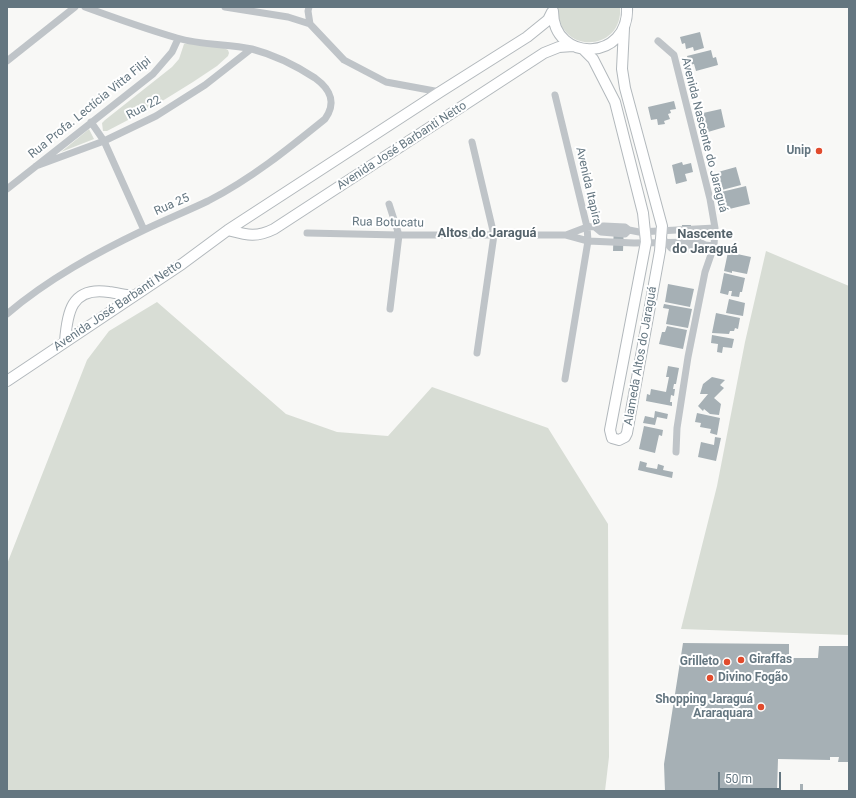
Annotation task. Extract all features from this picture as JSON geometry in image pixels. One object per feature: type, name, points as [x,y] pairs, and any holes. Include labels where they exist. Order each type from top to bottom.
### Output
[{"type":"street","points":[[7,61],[75,7]]},
{"type":"street","points":[[85,7],[126,22],[178,38],[251,49]]},
{"type":"street","points":[[225,7],[288,17],[310,24],[344,60],[386,82],[440,92]]},
{"type":"street","points":[[309,7],[308,11],[310,24]]},
{"type":"street","name":"Alameda Altos do Jaraguá","points":[[583,49],[593,59],[615,102],[643,213],[646,237],[610,430],[612,438],[619,440],[625,437],[627,433],[663,242],[661,231],[662,226],[625,88],[622,69],[624,28],[628,15],[627,7]]},
{"type":"street","points":[[553,10],[554,22],[558,32],[564,40],[573,46],[583,49],[595,50],[607,46],[617,38],[624,28]]},
{"type":"street","name":"Avenida José Barbanti Netto","points":[[7,381],[182,264],[228,230],[527,37],[548,20],[553,10]]},
{"type":"street","name":"Rua Profa. Lectícia Vitta Filpi","points":[[7,189],[153,74],[167,58],[178,38]]},
{"type":"street","name":"Avenida Nascente do Jaraguá","points":[[658,41],[674,55],[710,199],[715,228],[714,246],[706,272],[688,357],[677,428],[676,452]]},
{"type":"street","name":"Avenida José Barbanti Netto","points":[[228,230],[252,236],[260,235],[274,229],[544,53],[559,47],[573,46]]},
{"type":"street","name":"Rua 25","points":[[7,314],[22,301],[80,262],[209,200],[269,163],[325,119],[330,108],[331,100],[325,86],[298,67],[275,56],[251,49]]},
{"type":"street","name":"Rua 22","points":[[36,166],[104,141],[156,116],[205,85],[251,49]]},
{"type":"street","name":"Avenida Itapira","points":[[555,95],[587,227],[588,241],[565,379]]},
{"type":"street","points":[[92,122],[104,141],[144,230]]},
{"type":"street","points":[[472,142],[494,235],[477,353]]},
{"type":"street","points":[[389,204],[399,235],[390,309]]},
{"type":"street","points":[[587,227],[625,227],[646,237],[663,242],[671,248],[699,248],[705,245],[714,246]]},
{"type":"street","name":"Rua Botucatu","points":[[566,235],[587,227]]},
{"type":"street","points":[[646,237],[661,231],[715,228]]},
{"type":"street","name":"Rua Botucatu","points":[[307,233],[399,235],[566,235],[588,241],[634,243],[646,237]]},
{"type":"street","points":[[65,342],[68,314],[74,302],[84,294],[96,291],[134,296]]},
{"type":"shaded area","points":[[558,7],[620,7],[618,22],[612,33],[602,40],[590,42],[578,40],[568,34],[561,23]]},
{"type":"shaded area","points":[[189,43],[224,48],[228,50],[229,53],[228,56],[217,66],[151,108],[107,131],[103,131],[102,123],[172,67],[179,59],[184,44]]},
{"type":"shaded area","points":[[89,129],[94,139],[61,152]]},
{"type":"shaded area","points":[[766,251],[849,286],[849,635],[681,629],[717,486],[745,342]]},
{"type":"shaded area","points":[[157,302],[286,414],[337,432],[388,436],[432,387],[548,428],[608,524],[609,757],[605,791],[7,791],[7,564],[87,360],[109,331]]},
{"type":"building","points":[[700,32],[704,48],[694,51],[693,47],[686,49],[685,43],[682,44],[680,37]]},
{"type":"building","points":[[711,50],[713,58],[716,57],[718,65],[696,71],[694,64],[689,65],[687,56]]},
{"type":"building","points":[[674,101],[676,109],[670,110],[671,113],[668,114],[670,119],[664,121],[665,124],[658,125],[657,119],[651,120],[648,107]]},
{"type":"building","points":[[721,109],[725,127],[708,132],[703,113]]},
{"type":"building","points":[[682,162],[683,165],[691,163],[693,172],[685,174],[687,181],[676,184],[672,165]]},
{"type":"building","points":[[736,167],[741,185],[722,190],[718,172]]},
{"type":"building","points":[[746,186],[750,204],[721,211],[717,193]]},
{"type":"building","points":[[614,224],[624,225],[623,251],[613,251]]},
{"type":"building","points":[[682,225],[691,225],[691,245],[681,244]]},
{"type":"building","points":[[728,252],[751,257],[747,274],[724,271]]},
{"type":"building","points":[[724,273],[745,278],[742,292],[740,292],[739,297],[731,296],[732,291],[729,291],[728,295],[720,293]]},
{"type":"building","points":[[668,284],[694,289],[690,307],[665,302]]},
{"type":"building","points":[[729,299],[745,303],[743,316],[726,313]]},
{"type":"building","points":[[664,304],[692,309],[688,328],[666,324],[669,309],[663,308]]},
{"type":"building","points":[[716,313],[740,318],[738,329],[735,328],[734,331],[730,331],[729,334],[712,333]]},
{"type":"building","points":[[667,326],[687,330],[683,349],[659,344],[662,332],[665,332]]},
{"type":"building","points":[[712,335],[734,339],[732,348],[723,347],[722,353],[717,352],[718,344],[711,343]]},
{"type":"building","points":[[668,366],[679,368],[676,384],[674,384],[673,389],[675,389],[674,396],[671,395],[670,402],[672,402],[672,406],[646,401],[647,394],[650,395],[651,389],[666,392],[669,377],[666,377]]},
{"type":"building","points":[[712,377],[725,380],[720,385],[724,388],[714,398],[721,404],[719,415],[710,414],[704,409],[703,411],[698,406],[708,394],[700,394],[703,384]]},
{"type":"building","points":[[655,411],[668,414],[667,419],[657,417],[655,425],[643,423],[645,416],[654,418]]},
{"type":"building","points":[[697,413],[720,418],[717,435],[710,433],[711,429],[700,427],[701,423],[695,422]]},
{"type":"building","points":[[644,426],[663,430],[662,436],[659,435],[655,453],[639,449]]},
{"type":"building","points":[[715,437],[721,438],[716,461],[698,457],[701,442],[714,445]]},
{"type":"building","points":[[640,461],[647,463],[646,467],[657,469],[658,464],[664,466],[663,470],[673,472],[672,478],[638,470]]},
{"type":"building","name":"Shopping Jaraguá Araraquara","points":[[683,643],[789,644],[789,658],[818,658],[819,646],[849,646],[849,762],[838,762],[839,757],[830,757],[830,760],[778,759],[777,791],[665,791],[664,764]]},
{"type":"building","points":[[800,784],[803,784],[803,791],[800,791]]},
{"type":"place","name":"Unip","points":[[819,151]]},
{"type":"place","name":"Giraffas","points":[[741,660]]},
{"type":"place","name":"Grilleto","points":[[727,662]]},
{"type":"place","name":"Divino Fogão","points":[[710,678]]},
{"type":"place","name":"Shopping Jaraguá Araraquara","points":[[761,707]]},
{"type":"district","name":"Altos do Jaraguá","points":[[487,234]]},
{"type":"district","name":"Nascente do Jaraguá","points":[[705,242]]}]
